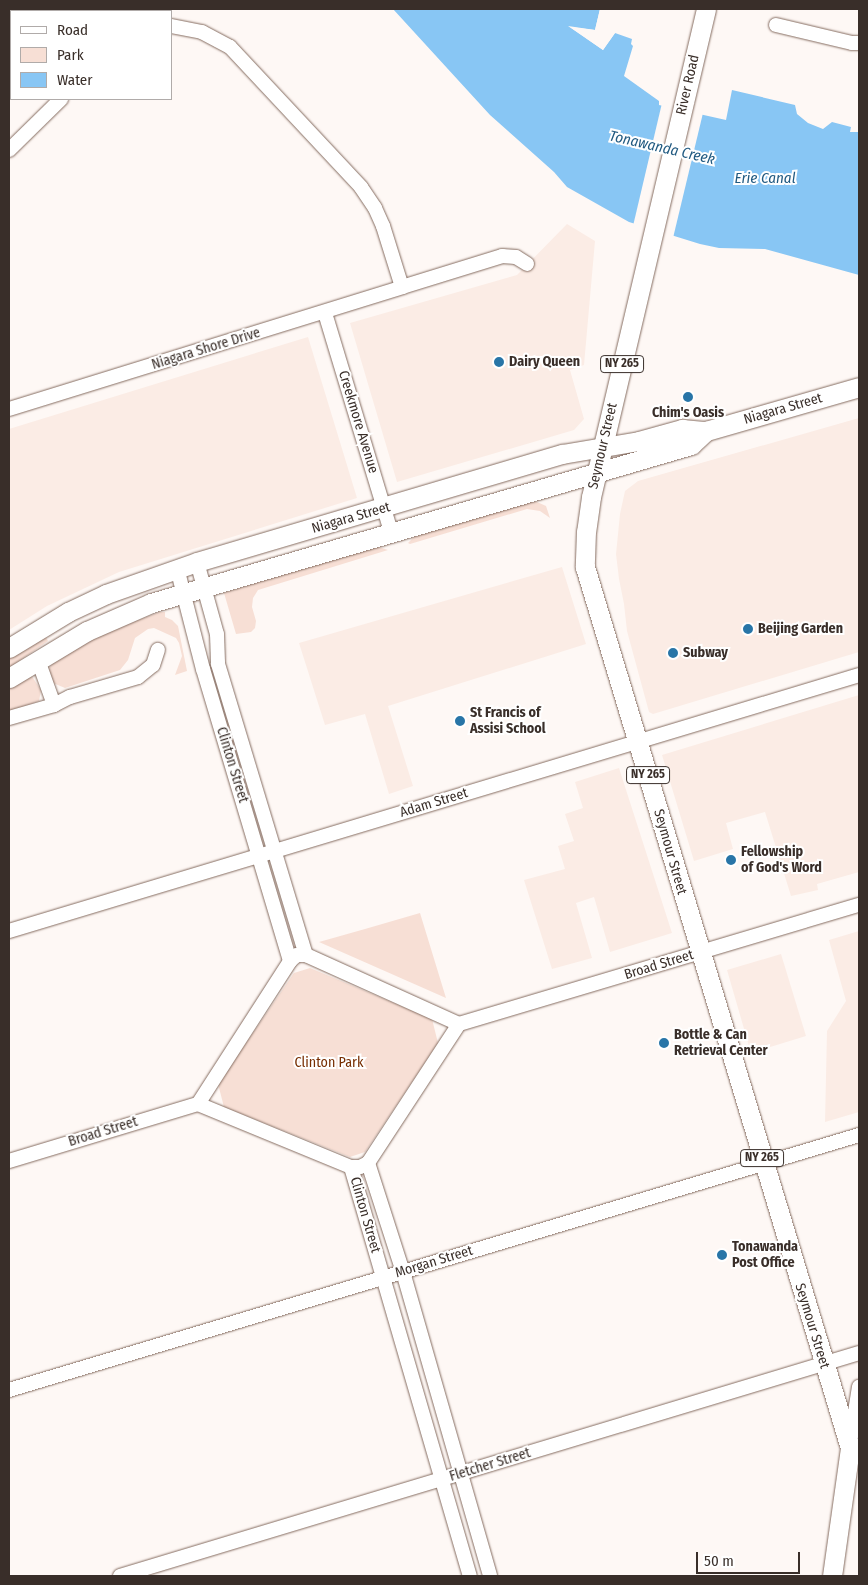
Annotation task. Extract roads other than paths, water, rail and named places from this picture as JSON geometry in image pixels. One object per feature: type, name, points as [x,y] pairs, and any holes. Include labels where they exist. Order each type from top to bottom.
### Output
[{"type":"main road","name":"River Road","points":[[670,161],[706,9]]},
{"type":"main road","name":"Seymour Street","points":[[670,161],[597,472],[586,531],[585,567],[850,1448]]},
{"type":"main road","name":"Niagara Street","points":[[9,648],[68,612],[98,597],[197,562],[562,454],[639,441],[682,429],[706,431],[859,387]]},
{"type":"main road","name":"Niagara Street","points":[[9,678],[87,631],[151,603],[691,444],[706,431]]},
{"type":"main road","name":"NY 265","points":[[830,1576],[850,1448]]},
{"type":"street","points":[[776,25],[852,44],[859,43]]},
{"type":"street","points":[[172,26],[202,32],[230,47],[361,187],[375,208],[383,226],[402,287]]},
{"type":"street","points":[[9,150],[60,100]]},
{"type":"street","name":"Niagara Shore Drive","points":[[9,409],[502,256],[516,257],[527,264]]},
{"type":"street","name":"Creekmore Avenue","points":[[324,312],[391,532]]},
{"type":"street","name":"Clinton Street","points":[[197,562],[217,634],[218,664],[306,955]]},
{"type":"street","name":"Clinton Street","points":[[178,568],[203,669],[290,961]]},
{"type":"street","points":[[9,718],[54,705],[70,697],[138,678],[152,665],[158,650]]},
{"type":"street","points":[[38,660],[54,705]]},
{"type":"street","name":"Adam Street","points":[[9,931],[274,850],[639,743],[859,675]]},
{"type":"street","name":"Broad Street","points":[[459,1024],[859,905]]},
{"type":"street","points":[[297,955],[306,955],[459,1024],[368,1163],[360,1167],[351,1167],[198,1104],[290,961],[297,955]]},
{"type":"street","name":"Broad Street","points":[[9,1161],[198,1104]]},
{"type":"street","name":"Morgan Street","points":[[9,1390],[859,1135]]},
{"type":"street","name":"Clinton Street","points":[[351,1167],[442,1480],[472,1576],[490,1574],[403,1272],[368,1163]]},
{"type":"street","name":"Fletcher Street","points":[[120,1576],[859,1354]]},
{"type":"street","points":[[412,1378],[432,1372]]},
{"type":"street","points":[[850,1448],[859,1387]]},
{"type":"water","name":"Erie Canal","points":[[393,9],[600,9],[595,30],[570,27],[603,50],[615,33],[632,39],[631,44],[633,46],[624,76],[659,101],[659,105],[726,120],[732,90],[795,105],[797,114],[808,123],[823,129],[832,122],[851,127],[850,132],[859,132],[859,275],[765,249],[719,248],[700,244],[629,222],[567,187],[554,172],[490,115]]},
{"type":"place","name":"Dairy Queen","points":[[499,362]]},
{"type":"place","name":"Chim's Oasis","points":[[688,397]]},
{"type":"place","name":"Beijing Garden","points":[[748,629]]},
{"type":"place","name":"Subway","points":[[673,653]]},
{"type":"place","name":"St Francis of Assisi School","points":[[460,721]]},
{"type":"place","name":"Fellowship of God's Word","points":[[731,860]]},
{"type":"place","name":"Bottle & Can Retrieval Center","points":[[664,1043]]},
{"type":"place","name":"Tonawanda Post Office","points":[[722,1255]]},
{"type":"water label","name":"Tonawanda Creek","points":[[662,148]]},
{"type":"park label","name":"Clinton Park","points":[[329,1063]]}]
